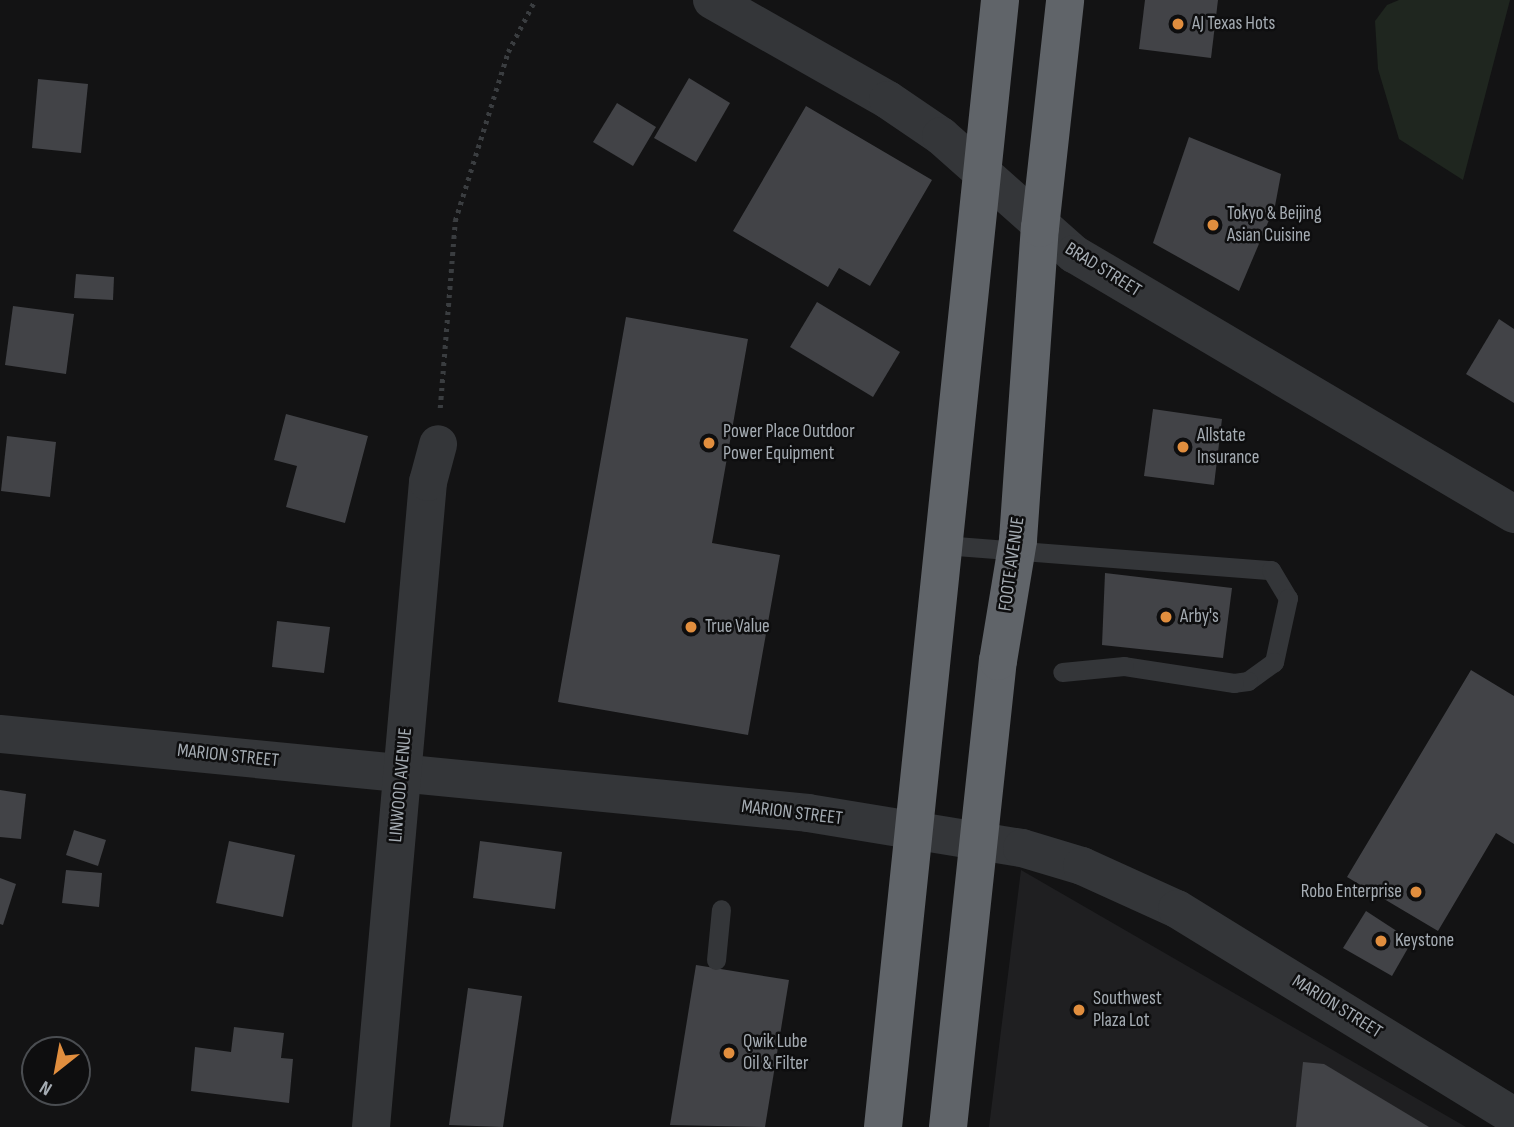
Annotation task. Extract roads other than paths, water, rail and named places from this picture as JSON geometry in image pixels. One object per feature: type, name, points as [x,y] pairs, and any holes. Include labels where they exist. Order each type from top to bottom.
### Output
[{"type":"highway","points":[[883,1127],[1000,0]]},
{"type":"highway","name":"FOOTE AVENUE","points":[[948,1127],[998,661],[1016,550],[1040,228],[1065,0]]},
{"type":"street","name":"BRAD STREET","points":[[712,0],[888,100],[982,170],[1040,228],[1112,277],[1514,514]]},
{"type":"street","name":"LINWOOD AVENUE","points":[[371,1127],[428,482],[438,444]]},
{"type":"street","name":"MARION STREET","points":[[0,734],[808,813],[979,838],[1082,866],[1177,909],[1514,1116]]},
{"type":"lane","points":[[943,545],[1271,570],[1288,598],[1274,662],[1248,681],[1234,684],[1124,666],[1062,672]]},
{"type":"lane","points":[[716,960],[721,908]]},
{"type":"place","name":"AJ Texas Hots","points":[[1178,24]]},
{"type":"place","name":"Tokyo & Beijing Asian Cuisine","points":[[1213,225]]},
{"type":"place","name":"Power Place Outdoor Power Equipment","points":[[709,443]]},
{"type":"place","name":"Allstate Insurance","points":[[1183,447]]},
{"type":"place","name":"Arby's","points":[[1166,617]]},
{"type":"place","name":"True Value","points":[[691,627]]},
{"type":"place","name":"Robo Enterprise","points":[[1416,892]]},
{"type":"place","name":"Keystone","points":[[1381,941]]},
{"type":"place","name":"Southwest Plaza Lot","points":[[1079,1010]]},
{"type":"place","name":"Qwik Lube Oil & Filter","points":[[729,1053]]}]
